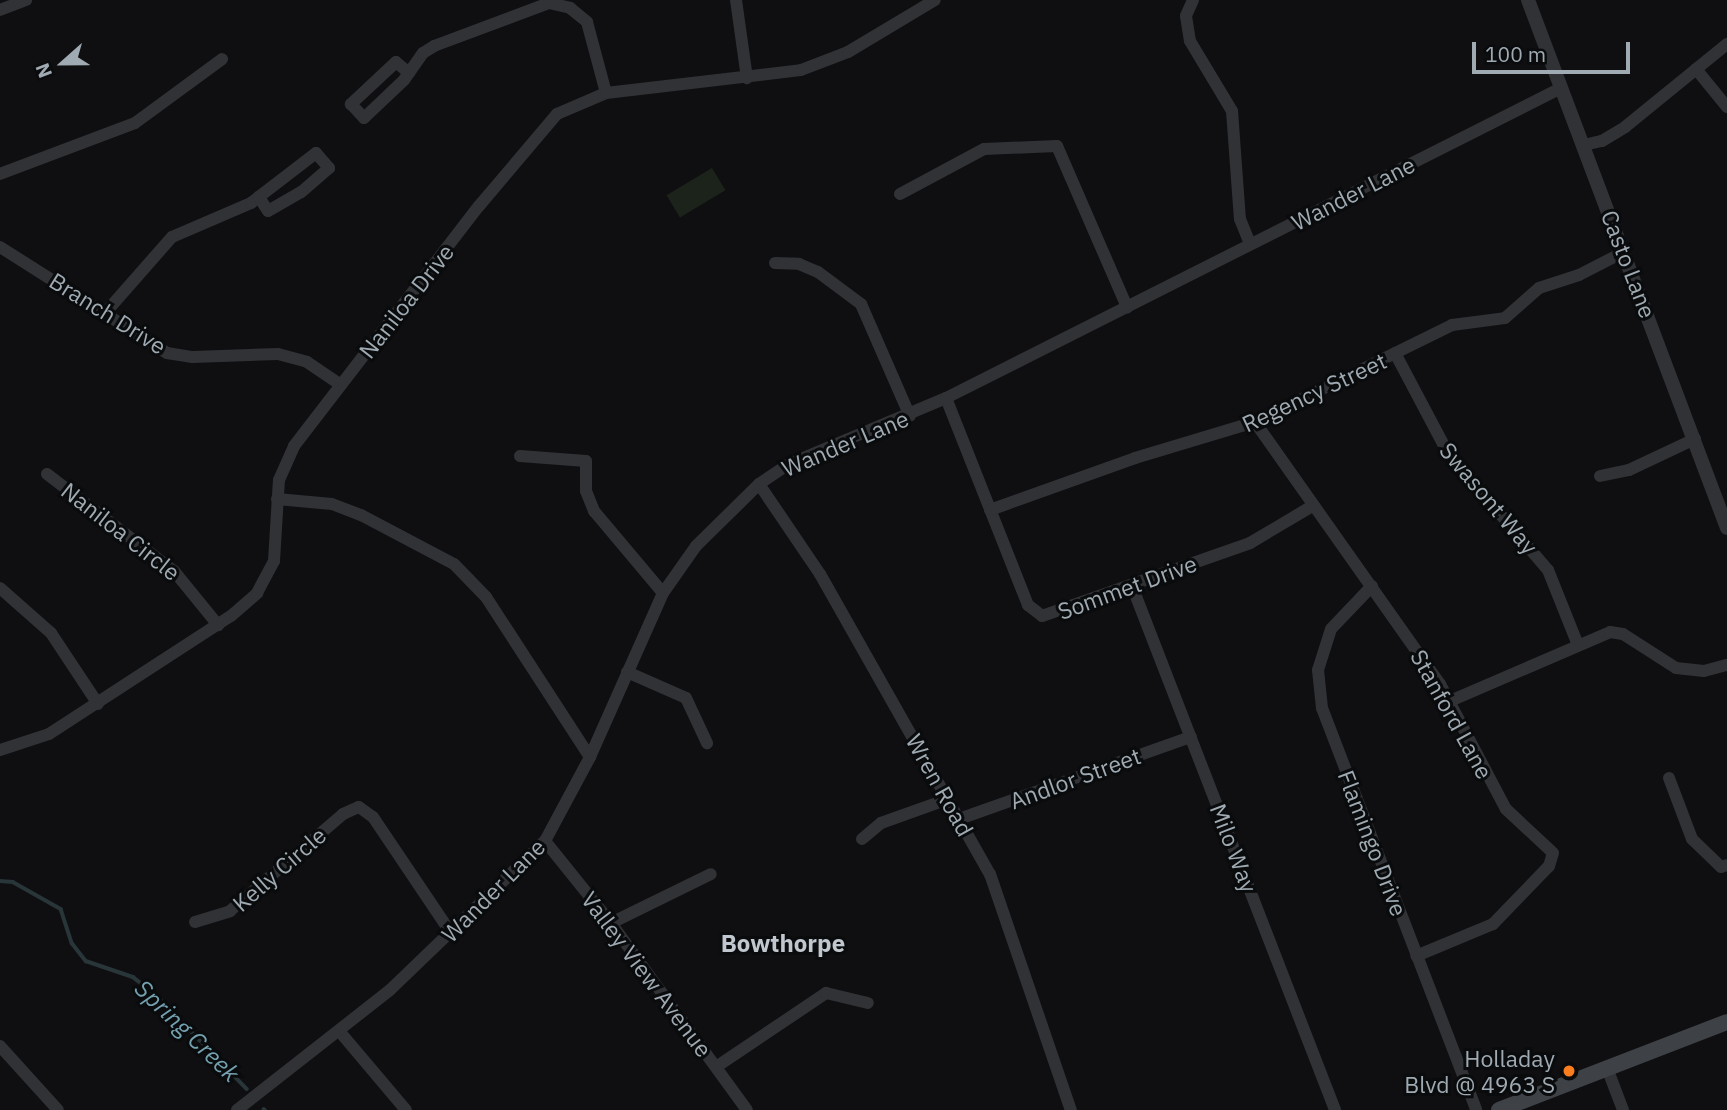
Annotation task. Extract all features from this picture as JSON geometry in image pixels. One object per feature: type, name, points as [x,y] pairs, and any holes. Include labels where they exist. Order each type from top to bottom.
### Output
[{"type":"main road","points":[[1499,1110],[1727,1022]]},
{"type":"street","points":[[0,10],[26,0]]},
{"type":"street","points":[[736,0],[747,78]]},
{"type":"street","name":"Naniloa Drive","points":[[0,750],[40,739],[98,704],[249,602],[270,572],[278,541],[277,499],[288,456],[548,122],[579,102],[606,93],[747,78],[826,62],[935,0]]},
{"type":"street","points":[[1193,0],[1186,16],[1190,41],[1232,111],[1240,219],[1250,244]]},
{"type":"street","name":"Casto Lane","points":[[1528,0],[1727,528]]},
{"type":"street","points":[[409,73],[396,62],[351,104],[364,118],[409,73],[424,53],[441,42],[538,5],[561,4],[580,14],[593,32],[606,93]]},
{"type":"street","points":[[1584,145],[1602,141],[1625,127],[1727,44]]},
{"type":"street","points":[[0,174],[135,123],[222,59]]},
{"type":"street","points":[[1696,69],[1727,107]]},
{"type":"street","name":"Wander Lane","points":[[237,1110],[340,1032],[451,933],[545,841],[590,757],[663,593],[696,546],[759,484],[789,464],[910,416],[1561,88]]},
{"type":"street","points":[[900,194],[984,149],[1057,146],[1127,307]]},
{"type":"street","points":[[106,312],[172,237],[255,200],[316,153],[329,168],[301,192],[268,211],[255,200]]},
{"type":"street","name":"Branch Drive","points":[[0,247],[167,353],[193,357],[278,355],[307,362],[341,385]]},
{"type":"street","name":"Regency Street","points":[[990,510],[1135,458],[1255,422],[1452,325],[1505,318],[1539,288],[1579,275],[1624,252]]},
{"type":"street","points":[[775,264],[799,264],[818,272],[860,304],[910,416]]},
{"type":"street","name":"Swasont Way","points":[[1395,353],[1448,453],[1548,570],[1578,645]]},
{"type":"street","name":"Sommet Drive","points":[[946,398],[1028,605],[1037,615],[1051,615],[1250,543],[1314,505]]},
{"type":"street","name":"Stanford Lane","points":[[1255,422],[1450,701],[1506,809],[1553,853],[1549,866],[1493,924],[1416,956]]},
{"type":"street","points":[[1600,476],[1629,470],[1695,439]]},
{"type":"street","points":[[520,456],[586,461],[586,491],[594,511],[663,593]]},
{"type":"street","name":"Naniloa Circle","points":[[47,474],[174,571],[218,625]]},
{"type":"street","name":"Wren Road","points":[[759,484],[820,575],[948,799],[1002,900],[1071,1110]]},
{"type":"street","points":[[277,499],[332,504],[352,511],[454,564],[486,597],[590,757]]},
{"type":"street","name":"Milo Way","points":[[1132,586],[1335,1110]]},
{"type":"street","name":"Flamingo Drive","points":[[1372,586],[1331,629],[1322,652],[1318,688],[1332,737],[1476,1110]]},
{"type":"street","points":[[0,588],[51,634],[98,704]]},
{"type":"street","points":[[1450,701],[1578,645],[1619,632],[1676,668],[1704,671],[1727,665]]},
{"type":"street","points":[[627,672],[686,698],[707,743]]},
{"type":"street","name":"Andlor Street","points":[[959,820],[1191,737]]},
{"type":"street","points":[[1669,778],[1692,839],[1721,867],[1727,865]]},
{"type":"street","points":[[862,839],[881,823],[948,799]]},
{"type":"street","name":"Kelly Circle","points":[[195,922],[230,911],[343,814],[359,807],[373,817],[451,933]]},
{"type":"street","name":"Valley View Avenue","points":[[545,841],[611,923],[747,1110]]},
{"type":"street","points":[[611,923],[712,874]]},
{"type":"street","points":[[716,1067],[827,993],[868,1003]]},
{"type":"street","points":[[340,1032],[406,1110]]},
{"type":"street","points":[[0,1046],[58,1110]]},
{"type":"street","points":[[1607,1068],[1623,1110]]},
{"type":"shaded area","points":[[712,168],[725,190],[680,218],[667,195]]},
{"type":"waterway","name":"Spring Creek","points":[[0,881],[13,882],[61,909],[72,943],[86,961],[133,977],[155,994],[247,1089]]},
{"type":"place","name":"Holladay Blvd @ 4963 S","points":[[1569,1071]]},
{"type":"district","name":"Bowthorpe","points":[[783,944]]}]
